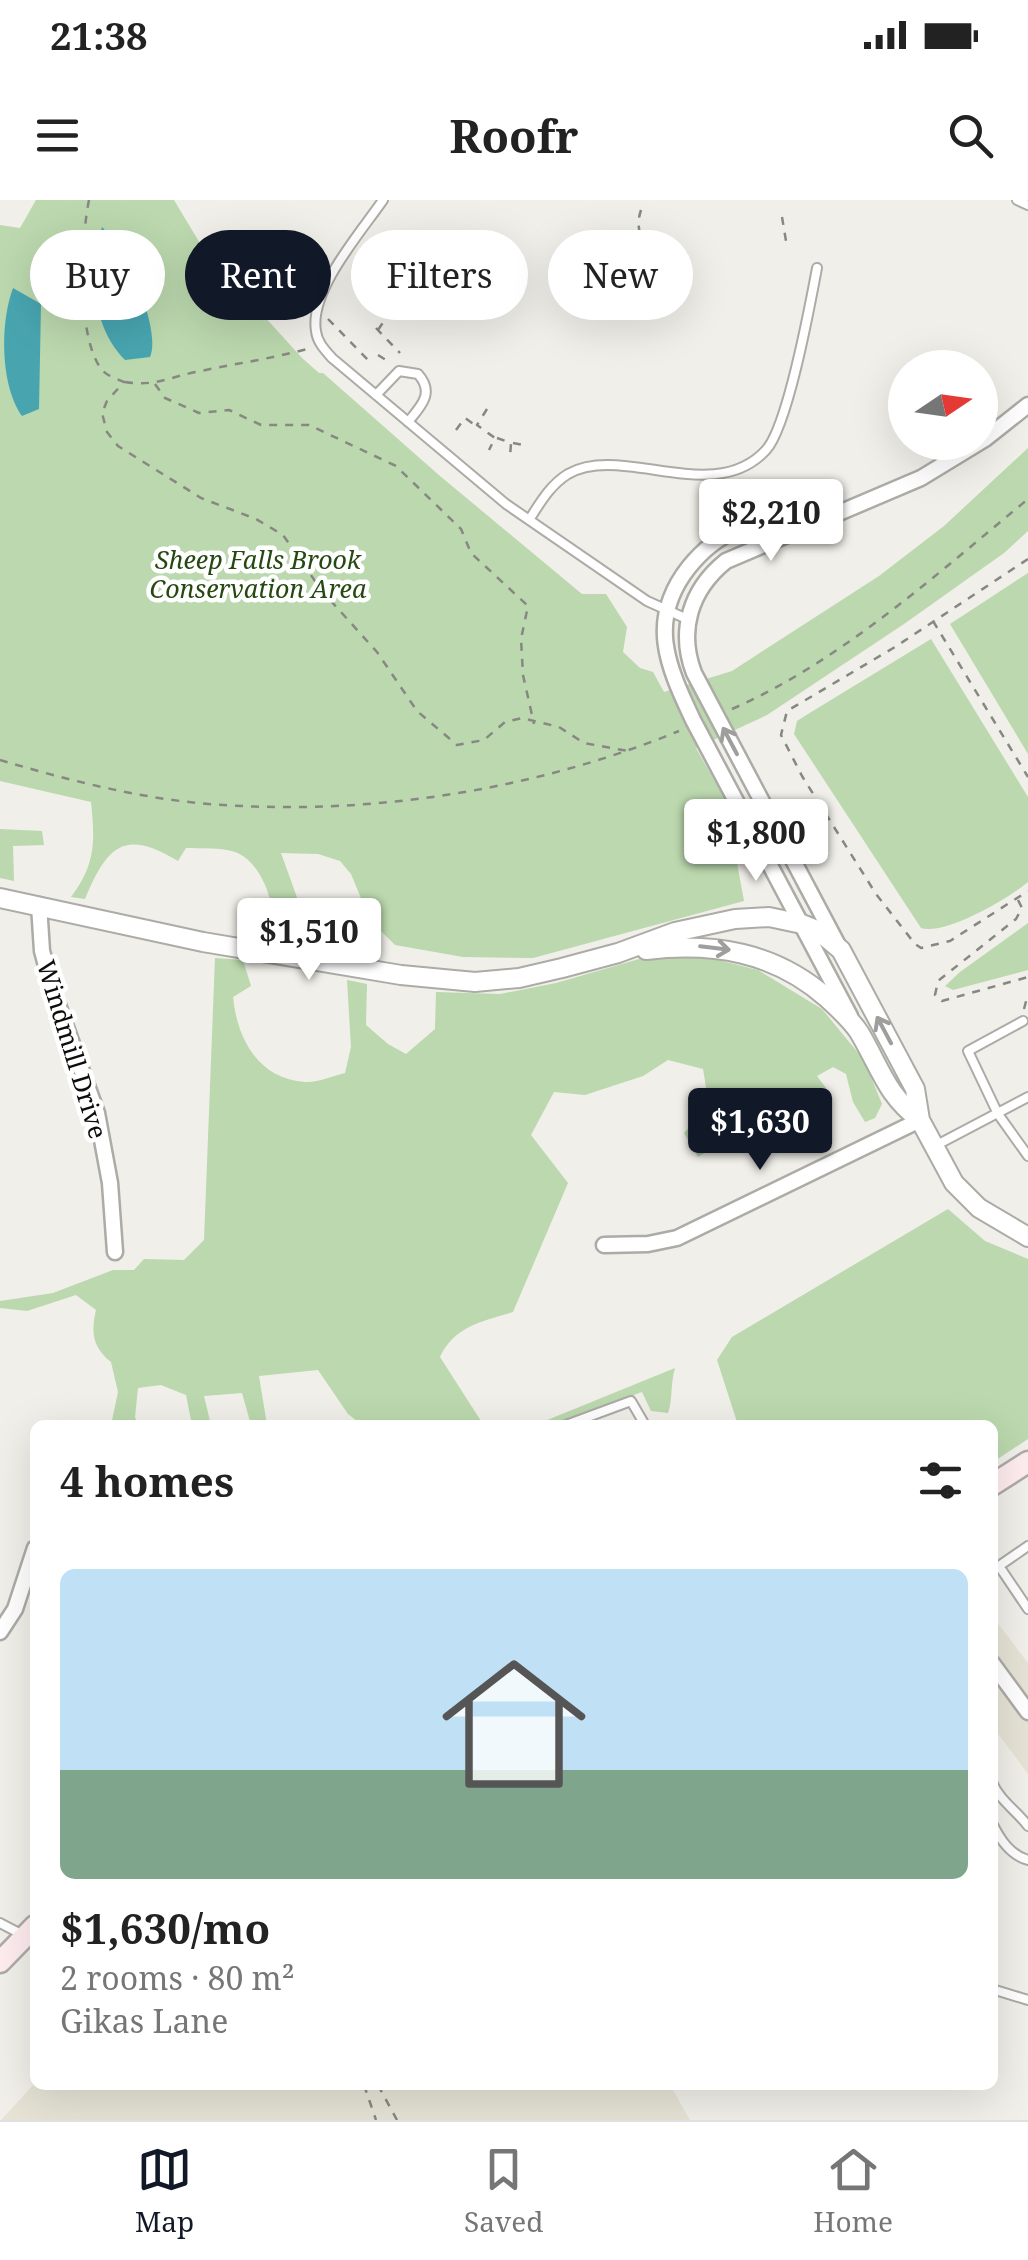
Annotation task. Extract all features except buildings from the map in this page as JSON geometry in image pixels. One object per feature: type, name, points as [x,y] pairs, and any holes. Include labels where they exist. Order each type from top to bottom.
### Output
[{"type":"main road","points":[[998,1481],[1028,1462]]},
{"type":"main road","points":[[0,1962],[30,1932]]},
{"type":"street","points":[[1028,405],[942,467],[726,561],[702,586],[687,619],[685,640],[690,662],[716,715],[914,1089],[920,1120],[933,1147],[966,1196],[1028,1237]]},
{"type":"street","points":[[848,508],[735,530],[695,560],[676,586],[666,610],[664,636],[670,664],[695,724],[898,1104],[920,1120]]},
{"type":"street","points":[[0,898],[202,942],[476,982],[519,978],[618,953],[675,932],[735,919],[768,917],[802,924],[841,950]]},
{"type":"street","name":"Windmill Drive","points":[[38,905],[42,952],[49,978],[97,1113],[110,1182],[115,1252]]},
{"type":"street","points":[[618,953],[694,946],[762,958],[806,982],[857,1028]]},
{"type":"street","points":[[604,1245],[648,1244],[677,1238],[920,1120]]},
{"type":"street","points":[[0,1632],[14,1609],[30,1563]]},
{"type":"street","points":[[998,1671],[1028,1712]]},
{"type":"lane","points":[[383,200],[320,298],[316,331],[321,345],[528,520],[666,610],[687,619]]},
{"type":"lane","points":[[1017,200],[1028,205]]},
{"type":"lane","points":[[528,520],[550,488],[570,473],[592,466],[731,472],[767,450],[783,420],[817,268]]},
{"type":"lane","points":[[376,395],[392,374],[405,370],[418,374],[426,385],[426,398],[408,422]]},
{"type":"lane","points":[[1023,1020],[968,1051],[998,1114],[1028,1156]]},
{"type":"lane","points":[[933,1147],[1028,1097]]},
{"type":"lane","points":[[580,1420],[631,1401],[642,1420]]},
{"type":"lane","points":[[1028,1546],[999,1566],[1028,1610]]},
{"type":"lane","points":[[998,1794],[1028,1826]]},
{"type":"lane","points":[[998,1835],[1016,1856],[1028,1860]]},
{"type":"lane","points":[[0,1924],[30,1932]]},
{"type":"lane","points":[[998,1991],[1028,2000]]},
{"type":"path","points":[[89,200],[82,232],[84,301],[91,349],[104,373],[124,382],[155,384],[192,372],[260,362],[321,345]]},
{"type":"path","points":[[639,230],[638,217],[644,205]]},
{"type":"path","points":[[782,217],[787,247]]},
{"type":"path","points":[[330,320],[372,364]]},
{"type":"path","points":[[383,320],[377,329],[400,353]]},
{"type":"path","points":[[378,355],[389,362]]},
{"type":"path","points":[[124,382],[102,413],[107,432],[118,446],[201,498],[256,519],[283,535],[322,591],[376,652],[417,711],[457,745],[484,740],[505,722],[522,718],[559,728],[584,743],[629,751]]},
{"type":"path","points":[[155,384],[165,398],[199,413],[229,410],[260,425],[309,426],[396,466],[460,529],[471,553],[528,606],[521,639],[523,675],[534,724]]},
{"type":"path","points":[[476,426],[488,409]]},
{"type":"path","points":[[456,430],[465,418],[495,438],[524,445]]},
{"type":"path","points":[[489,450],[495,438]]},
{"type":"path","points":[[510,457],[511,443]]},
{"type":"path","points":[[716,715],[776,686],[860,632],[1028,499]]},
{"type":"path","points":[[1028,559],[787,712],[782,735],[802,776],[866,877],[921,948],[950,941],[1028,891]]},
{"type":"path","points":[[933,620],[1028,777]]},
{"type":"path","points":[[0,760],[128,791],[222,806],[316,807],[442,795],[546,775],[629,751],[695,724]]},
{"type":"path","points":[[1017,899],[1022,908],[1016,919],[938,981],[935,995],[942,1000],[1028,977]]},
{"type":"path","points":[[1023,1020],[1028,994]]},
{"type":"path","points":[[366,2090],[376,2120]]},
{"type":"path","points":[[381,2090],[396,2120]]},
{"type":"shaded area","points":[[998,1624],[1028,1663],[1028,1774],[998,1734]]},
{"type":"shaded area","points":[[30,2088],[673,2090],[690,2120],[1,2120]]},
{"type":"green space","name":"Sheep Falls Brook Conservation Area","points":[[36,200],[174,200],[192,230],[185,230],[185,320],[268,320],[319,373],[582,594],[606,594],[627,627],[623,652],[640,668],[653,672],[664,692],[732,671],[879,576],[944,526],[1028,448],[1028,531],[1004,553],[904,624],[767,715],[696,748],[737,820],[735,852],[744,901],[533,958],[463,957],[395,945],[370,920],[351,874],[340,861],[318,854],[281,853],[308,928],[308,942],[269,935],[272,913],[261,876],[245,857],[230,850],[186,848],[178,861],[144,846],[120,848],[101,866],[85,899],[71,897],[92,852],[91,802],[0,781],[0,225],[20,228]]},
{"type":"green space","points":[[1028,573],[1028,754],[950,624]]},
{"type":"green space","points":[[931,639],[1028,797],[1028,882],[976,914],[932,929],[921,928],[794,734],[797,721]]},
{"type":"green space","points":[[0,829],[42,831],[44,845],[13,846],[14,881],[0,878]]},
{"type":"green space","points":[[1028,923],[1028,970],[953,990],[945,986],[960,972]]},
{"type":"green space","points":[[646,957],[710,958],[758,970],[822,1009],[864,1060],[882,1104],[875,1118],[865,1122],[853,1102],[846,1074],[833,1067],[817,1076],[826,1088],[756,1131],[725,1140],[698,1157],[684,1133],[705,1104],[703,1069],[668,1060],[643,1076],[585,1095],[554,1092],[531,1135],[568,1183],[513,1312],[461,1332],[440,1357],[480,1420],[356,1420],[318,1370],[259,1376],[266,1420],[250,1420],[242,1393],[204,1396],[210,1420],[191,1420],[186,1395],[161,1385],[138,1388],[136,1420],[112,1420],[118,1392],[111,1362],[94,1339],[96,1310],[76,1295],[27,1311],[0,1308],[0,1301],[53,1293],[113,1270],[134,1270],[144,1259],[184,1260],[204,1240],[215,958],[243,960],[251,986],[233,997],[239,1027],[253,1054],[274,1073],[310,1082],[345,1073],[351,1047],[347,980],[367,984],[366,1025],[406,1054],[435,1029],[436,992],[500,994],[556,983]]},
{"type":"green space","points":[[948,1209],[985,1241],[1028,1259],[1028,1439],[998,1459],[998,1420],[736,1420],[717,1360],[732,1337]]},
{"type":"green space","points":[[675,1368],[668,1413],[651,1411],[642,1392],[564,1420],[547,1420]]},
{"type":"water","points":[[13,288],[30,298],[30,320],[41,320],[39,409],[22,416],[9,388],[4,354]]},
{"type":"water","points":[[101,320],[149,320],[150,357],[125,360]]}]
